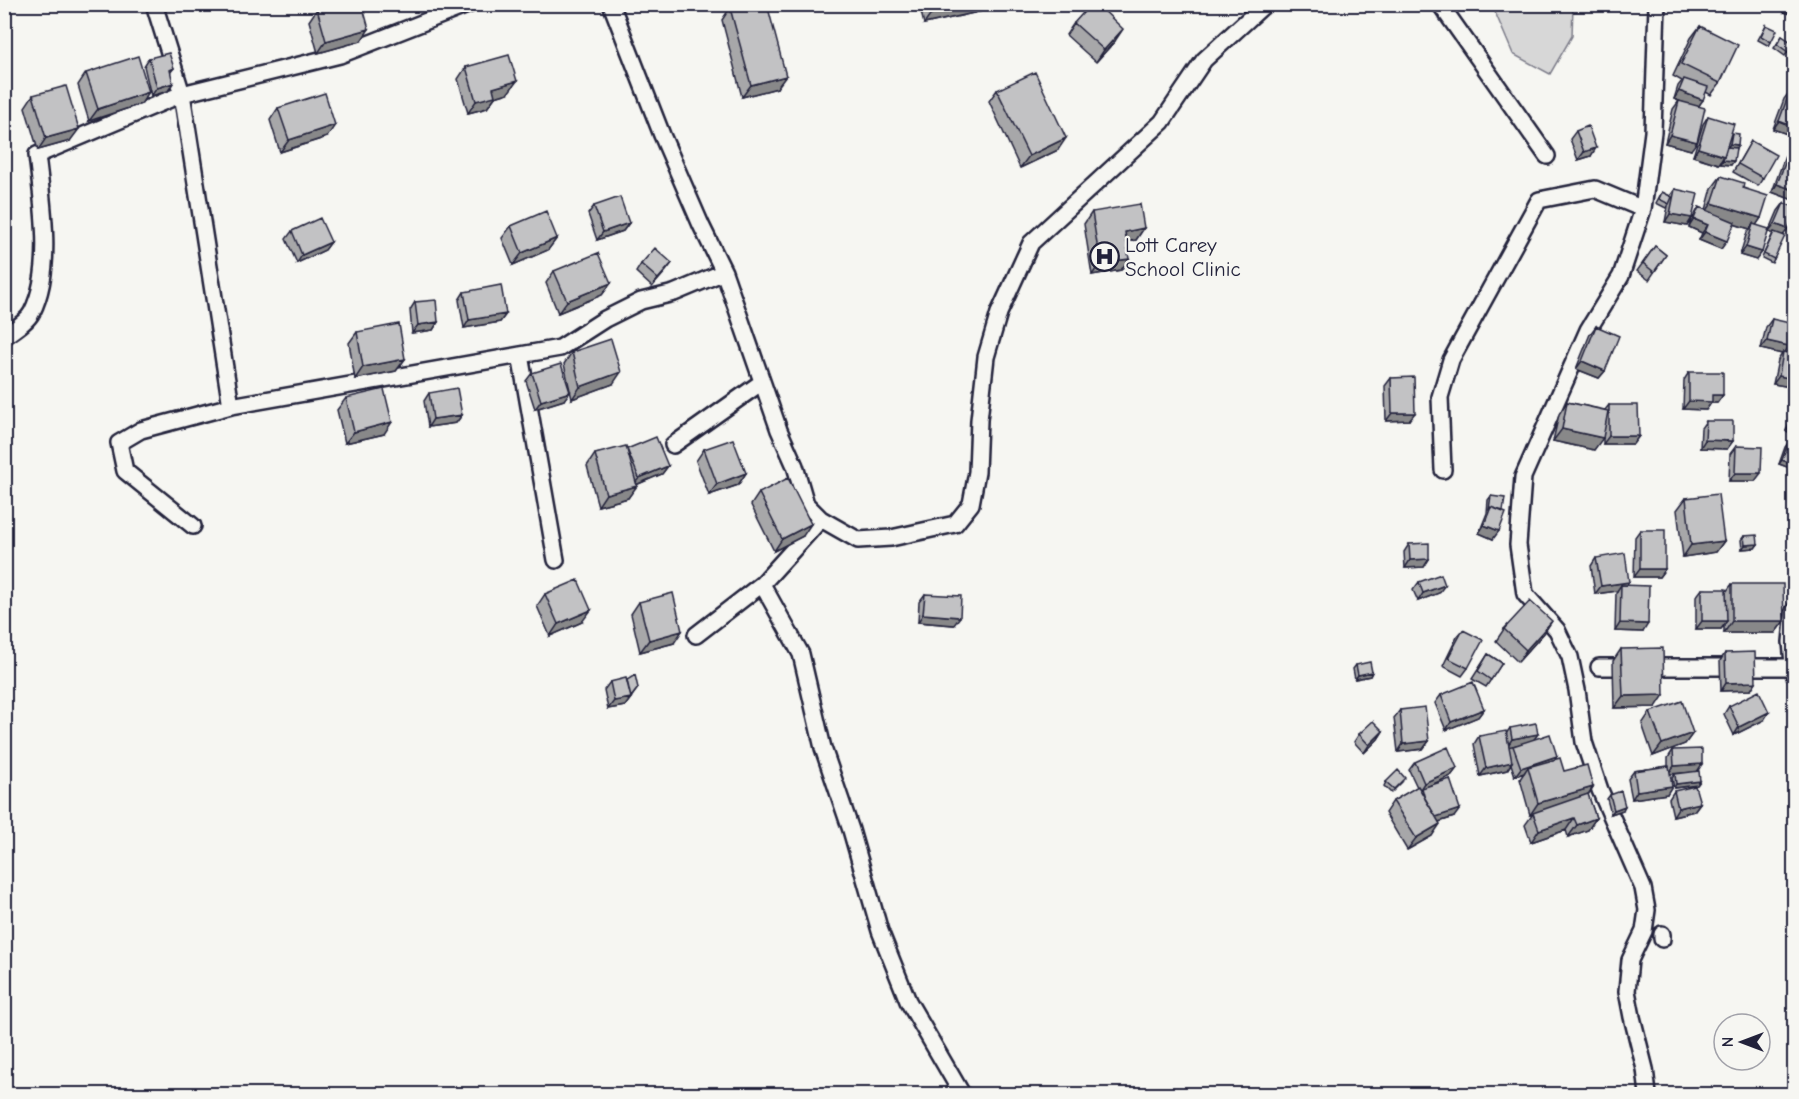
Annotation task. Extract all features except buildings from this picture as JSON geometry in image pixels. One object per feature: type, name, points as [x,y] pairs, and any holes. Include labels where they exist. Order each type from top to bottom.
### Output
[{"type":"street","points":[[154,4],[182,94],[231,406]]},
{"type":"street","points":[[4,338],[31,314],[41,285],[44,253],[37,154],[182,94],[340,55],[470,4]]},
{"type":"street","points":[[610,4],[662,135],[724,272],[779,430],[795,466],[806,504],[820,519],[858,540],[891,538],[955,524],[971,504],[977,472],[979,420],[986,357],[999,313],[1031,243],[1162,122],[1204,60],[1265,4]]},
{"type":"street","points":[[1440,4],[1547,156]]},
{"type":"street","points":[[1648,1095],[1645,1069],[1627,991],[1630,960],[1644,931],[1647,910],[1643,888],[1600,790],[1584,742],[1570,657],[1557,630],[1525,594],[1518,545],[1523,477],[1588,330],[1621,276],[1643,209],[1653,132],[1657,4]]},
{"type":"street","points":[[1443,471],[1440,397],[1451,360],[1539,200],[1595,189],[1643,209]]},
{"type":"street","points":[[194,526],[125,471],[119,443],[141,430],[231,406],[560,348],[605,319],[641,301],[674,293],[724,272]]},
{"type":"street","points":[[520,355],[556,560]]},
{"type":"street","points":[[673,446],[762,382]]},
{"type":"street","points":[[696,635],[762,584],[820,519]]},
{"type":"street","points":[[762,584],[801,654],[823,748],[851,830],[880,931],[908,1001],[962,1095]]},
{"type":"street","points":[[1794,611],[1791,642],[1794,674]]},
{"type":"street","points":[[1599,667],[1794,668]]},
{"type":"shaded area","points":[[1492,5],[1573,5],[1572,36],[1550,74],[1513,54]]},
{"type":"place","name":"Lott Carey School Clinic","points":[[1104,257]]}]
